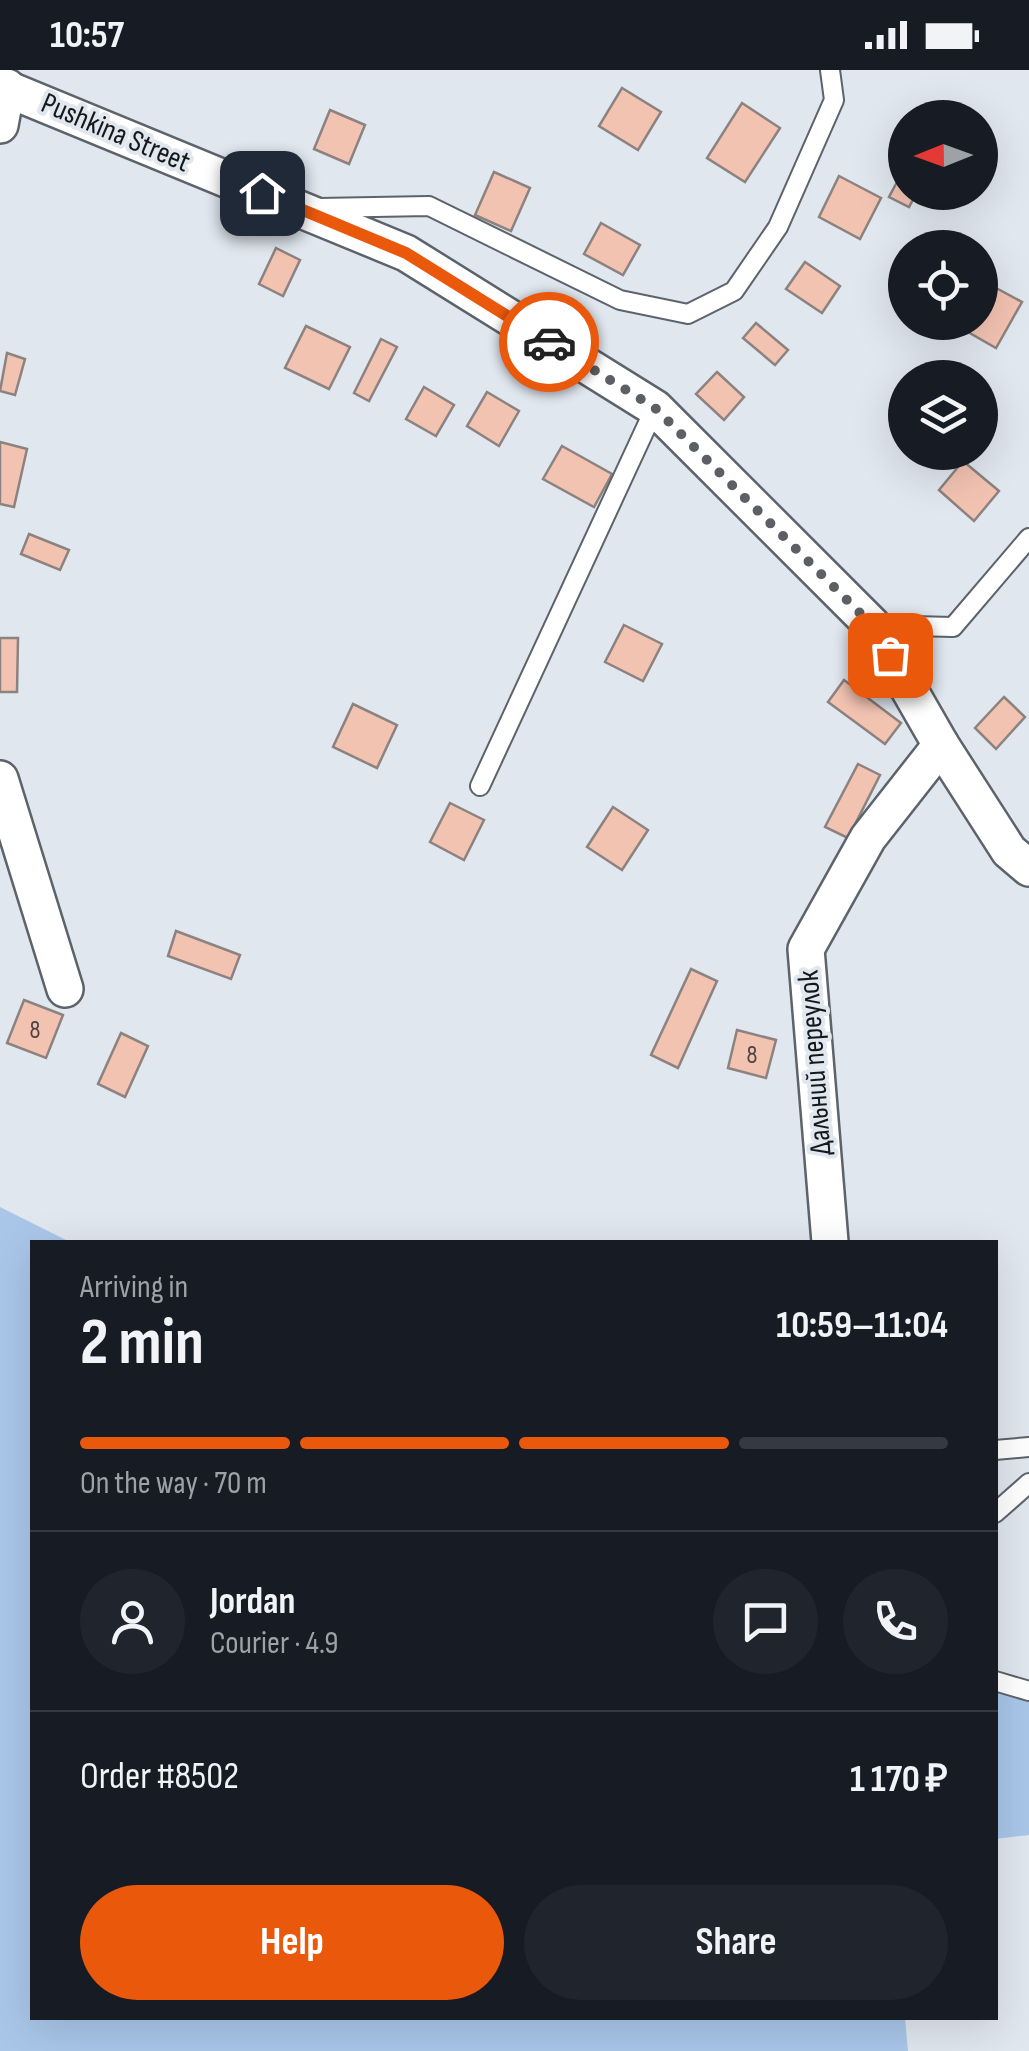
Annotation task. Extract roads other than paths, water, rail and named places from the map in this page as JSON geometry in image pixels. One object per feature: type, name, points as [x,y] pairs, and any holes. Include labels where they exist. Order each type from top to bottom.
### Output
[{"type":"street","name":"Pushkina Street","points":[[4,86],[406,253],[655,408],[872,625],[940,745],[1009,851],[1029,868]]},
{"type":"street","points":[[0,125],[4,86]]},
{"type":"street","name":"Дальний переулок","points":[[830,1240],[806,949],[868,838],[940,745]]},
{"type":"street","points":[[0,780],[65,989]]},
{"type":"lane","points":[[298,208],[430,206],[620,300],[688,314],[734,291],[778,228],[834,100],[830,70]]},
{"type":"lane","points":[[480,786],[655,408]]},
{"type":"lane","points":[[872,625],[953,627],[1029,538]]},
{"type":"lane","points":[[998,1450],[1029,1447]]},
{"type":"lane","points":[[998,1510],[1029,1483]]},
{"type":"lane","points":[[998,1681],[1029,1691]]}]
